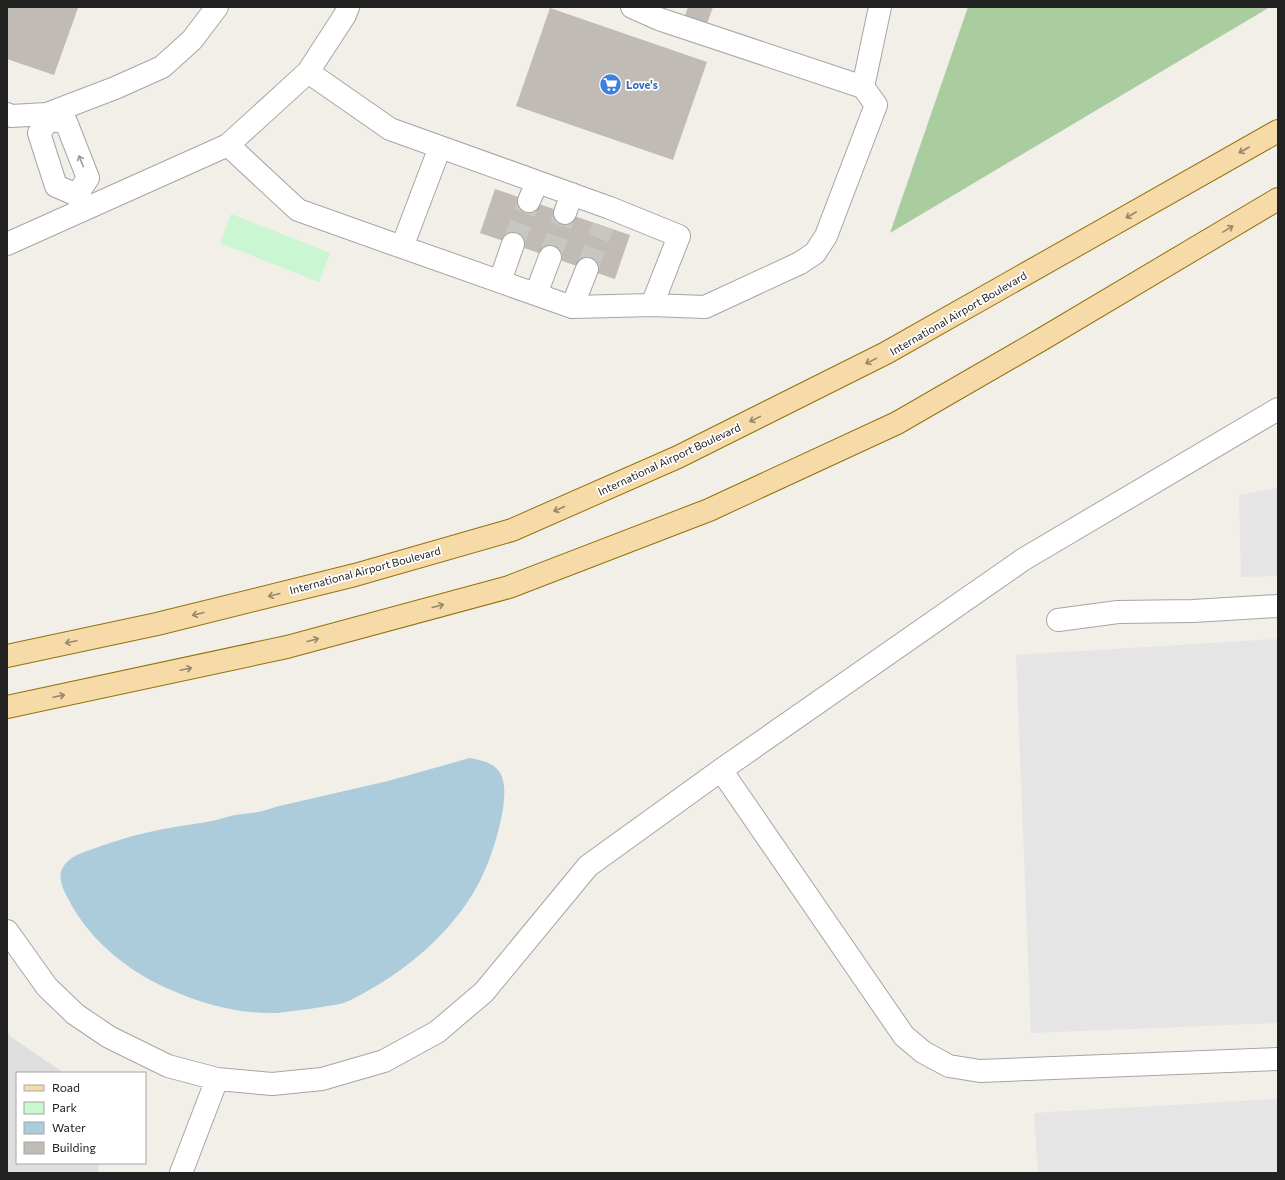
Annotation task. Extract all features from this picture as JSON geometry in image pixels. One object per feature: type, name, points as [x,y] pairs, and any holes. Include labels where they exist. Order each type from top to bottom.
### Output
[{"type":"main road","name":"International Airport Boulevard","points":[[7,656],[157,624],[348,576],[512,530],[678,457],[886,353],[1278,131]]},
{"type":"main road","points":[[7,725],[16,705],[287,647],[509,587],[709,510],[897,423],[1046,337],[1278,199]]},
{"type":"street","points":[[80,203],[56,186],[39,133],[48,117],[162,67],[192,40],[217,7]]},
{"type":"street","points":[[7,244],[80,203],[228,145],[308,72],[345,15],[348,7]]},
{"type":"street","points":[[228,145],[298,210],[572,308],[652,304],[705,308],[800,263],[815,253],[826,236],[876,105],[863,86],[659,19],[632,7]]},
{"type":"street","points":[[863,86],[880,7]]},
{"type":"street","points":[[308,72],[390,129],[440,147],[533,191],[606,217],[679,236],[652,304]]},
{"type":"street","points":[[7,114],[11,116],[48,117],[66,122],[88,178],[80,203]]},
{"type":"street","points":[[402,247],[440,147]]},
{"type":"street","points":[[500,281],[514,244]]},
{"type":"street","points":[[536,294],[550,257]]},
{"type":"street","points":[[572,308],[587,269]]},
{"type":"street","points":[[7,931],[47,987],[75,1014],[109,1037],[168,1066],[217,1079],[272,1084],[322,1079],[384,1061],[437,1032],[484,992],[588,866],[721,770],[1024,559],[1278,409]]},
{"type":"street","points":[[1058,620],[1118,612],[1193,611],[1278,606]]},
{"type":"street","points":[[721,770],[904,1036],[924,1052],[949,1066],[980,1071],[1278,1059]]},
{"type":"street","points":[[181,1173],[217,1079]]},
{"type":"shaded area","points":[[1278,488],[1278,576],[1241,577],[1239,495]]},
{"type":"shaded area","points":[[1278,639],[1278,1023],[1031,1033],[1016,655]]},
{"type":"shaded area","points":[[7,1032],[11,1037],[63,1072],[16,1072],[16,1164],[99,1164],[98,1173],[7,1173]]},
{"type":"shaded area","points":[[1278,1099],[1278,1173],[1038,1173],[1034,1113]]},
{"type":"green space","points":[[968,7],[1270,7],[890,233]]},
{"type":"green space","points":[[231,214],[330,253],[319,282],[220,243]]},
{"type":"water","points":[[470,758],[485,762],[495,767],[502,776],[504,783],[503,809],[496,840],[487,865],[476,888],[451,923],[413,961],[384,981],[355,998],[340,1004],[277,1013],[250,1012],[223,1008],[196,1000],[171,990],[128,966],[102,945],[81,920],[72,906],[61,883],[61,872],[64,866],[72,858],[84,852],[126,838],[159,830],[265,810],[388,781]]},
{"type":"building","points":[[7,7],[78,8],[54,75],[7,59]]},
{"type":"building","points":[[688,7],[713,7],[705,29],[683,21]]},
{"type":"building","name":"Love's","points":[[550,8],[707,62],[673,160],[516,106]]},
{"type":"building","points":[[495,189],[630,235],[615,279],[480,233]]},
{"type":"tunnel","points":[[513,244],[529,201]]},
{"type":"tunnel","points":[[550,257],[565,213]]},
{"type":"tunnel","points":[[587,269],[603,226]]},
{"type":"place","name":"Love's","points":[[611,84]]}]
